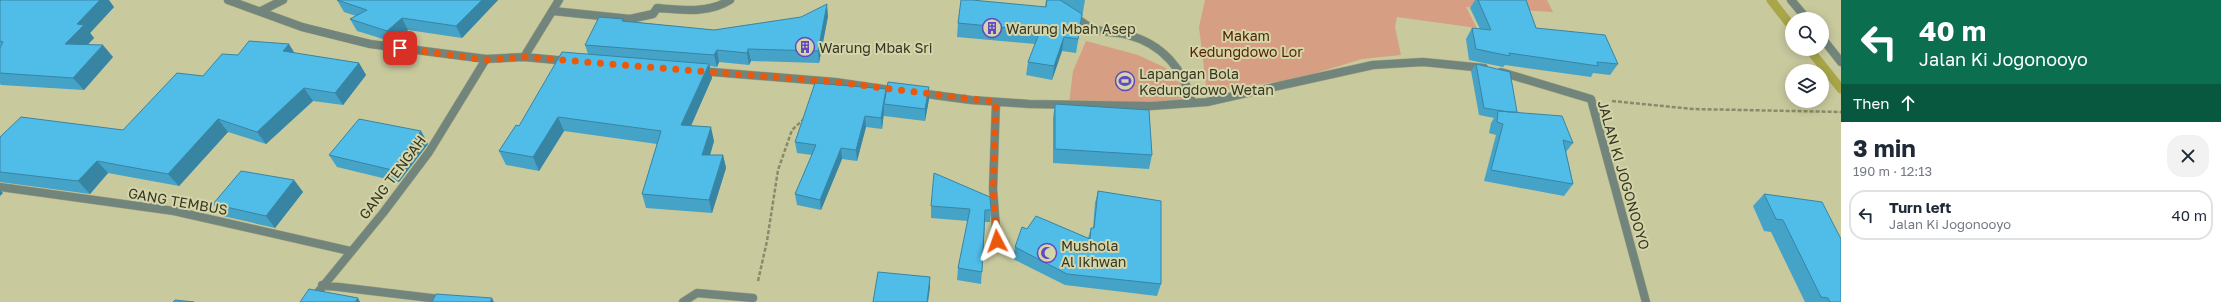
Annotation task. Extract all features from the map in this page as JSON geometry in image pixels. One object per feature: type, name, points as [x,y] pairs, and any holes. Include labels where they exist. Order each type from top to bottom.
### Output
[{"type":"street","points":[[228,0],[302,27],[370,44],[486,60],[524,57],[579,62]]},
{"type":"street","points":[[261,12],[283,0]]},
{"type":"street","points":[[524,57],[559,0]]},
{"type":"street","points":[[553,11],[630,19],[653,14],[657,8],[703,9],[723,6],[730,0]]},
{"type":"street","points":[[1791,0],[1801,12]]},
{"type":"street","points":[[1066,13],[1094,29],[1133,36],[1156,47],[1179,69],[1189,86],[1192,103]]},
{"type":"street","points":[[1829,47],[1841,62]]},
{"type":"street","name":"GANG TENGAH","points":[[310,302],[350,251],[384,213],[429,152],[486,60]]},
{"type":"street","name":"JALAN KI JOGONOOYO","points":[[688,70],[835,82],[996,102],[1100,106],[1207,102],[1373,65],[1423,62],[1479,66],[1591,99],[1646,302]]},
{"type":"street","points":[[996,102],[993,189],[997,241]]},
{"type":"street","name":"GANG TEMBUS","points":[[0,187],[174,211],[350,251]]},
{"type":"street","points":[[322,285],[464,302]]},
{"type":"street","points":[[683,302],[697,294],[752,298]]},
{"type":"path","points":[[1591,99],[1693,109],[1841,112]]},
{"type":"path","points":[[752,298],[767,241],[778,170],[792,130],[807,118]]},
{"type":"green space","name":"Makam Kedungdowo Lor","points":[[1205,0],[1547,0],[1553,12],[1466,7],[1477,28],[1397,17],[1395,27],[1401,55],[1362,59],[1300,78],[1207,93],[1199,27]]},
{"type":"green space","name":"Lapangan Bola Kedungdowo Wetan","points":[[1086,41],[1138,55],[1168,69],[1187,92],[1187,100],[1151,103],[1069,103],[1073,71]]},
{"type":"building","points":[[0,0],[100,0],[77,24],[84,25],[65,44],[103,45],[73,78],[0,73],[0,48],[3,42],[0,41]]},
{"type":"building","points":[[337,0],[482,0],[456,26],[402,18],[387,31],[350,19],[367,10]]},
{"type":"building","points":[[961,0],[1046,7],[1047,0],[1060,0],[1082,14],[1078,39],[1064,37],[1054,66],[1028,62],[1040,31],[958,23]]},
{"type":"building","points":[[1478,0],[1526,0],[1536,28],[1605,35],[1618,64],[1597,62],[1598,66],[1509,53],[1510,56],[1476,49],[1472,28],[1491,30]]},
{"type":"building","points":[[827,4],[818,51],[748,49],[747,53],[717,50],[714,55],[585,45],[599,17],[623,19],[622,21],[714,30],[801,17]]},
{"type":"building","points":[[249,41],[289,44],[283,51],[359,63],[335,93],[304,88],[257,132],[218,119],[168,174],[97,161],[78,181],[0,172],[0,137],[21,117],[123,130],[177,73],[203,76],[222,54],[238,55]]},
{"type":"building","points":[[562,52],[709,64],[681,125],[711,127],[702,155],[723,155],[709,200],[642,194],[661,131],[558,117],[533,157],[499,151],[516,125],[519,126]]},
{"type":"building","points":[[1476,64],[1510,72],[1517,112],[1484,108]]},
{"type":"building","points":[[888,82],[929,87],[925,109],[884,104]]},
{"type":"building","points":[[815,83],[886,89],[881,118],[865,116],[856,150],[841,148],[820,200],[795,194],[816,145],[795,142]]},
{"type":"building","points":[[1055,104],[1149,110],[1152,155],[1055,149]]},
{"type":"building","points":[[1498,111],[1562,116],[1573,143],[1563,140],[1573,184],[1491,170],[1503,124],[1497,122]]},
{"type":"building","points":[[359,119],[421,131],[392,170],[329,155]]},
{"type":"building","points":[[241,171],[294,180],[266,216],[213,204]]},
{"type":"building","points":[[934,173],[990,197],[991,210],[985,210],[982,272],[958,268],[970,209],[931,206]]},
{"type":"building","points":[[1098,191],[1161,201],[1161,284],[1067,274],[1015,247],[1022,227],[1027,229],[1036,216],[1090,239],[1091,228],[1094,228]]},
{"type":"building","points":[[1764,194],[1822,202],[1841,239],[1841,302],[1830,302],[1828,298],[1821,297],[1783,220],[1776,219]]},
{"type":"building","points":[[878,272],[930,277],[927,302],[873,302]]},
{"type":"building","points":[[309,289],[358,298],[355,302],[300,302]]},
{"type":"building","points":[[436,294],[492,298],[490,302],[432,302]]},
{"type":"building","points":[[175,300],[194,302],[173,302]]},
{"type":"waterway","points":[[1771,0],[1785,18]]},
{"type":"waterway","points":[[1815,56],[1841,89]]},
{"type":"place","name":"Warung Mbah Asep","points":[[992,28]]},
{"type":"place","name":"Warung Mbak Sri","points":[[805,47]]},
{"type":"place","name":"Lapangan Bola Kedungdowo Wetan","points":[[1125,81]]},
{"type":"place","name":"Mushola Al Ikhwan","points":[[1047,253]]},
{"type":"route","points":[[400,48],[431,51],[486,60],[524,57],[835,82],[996,102],[993,189],[997,241]]}]
